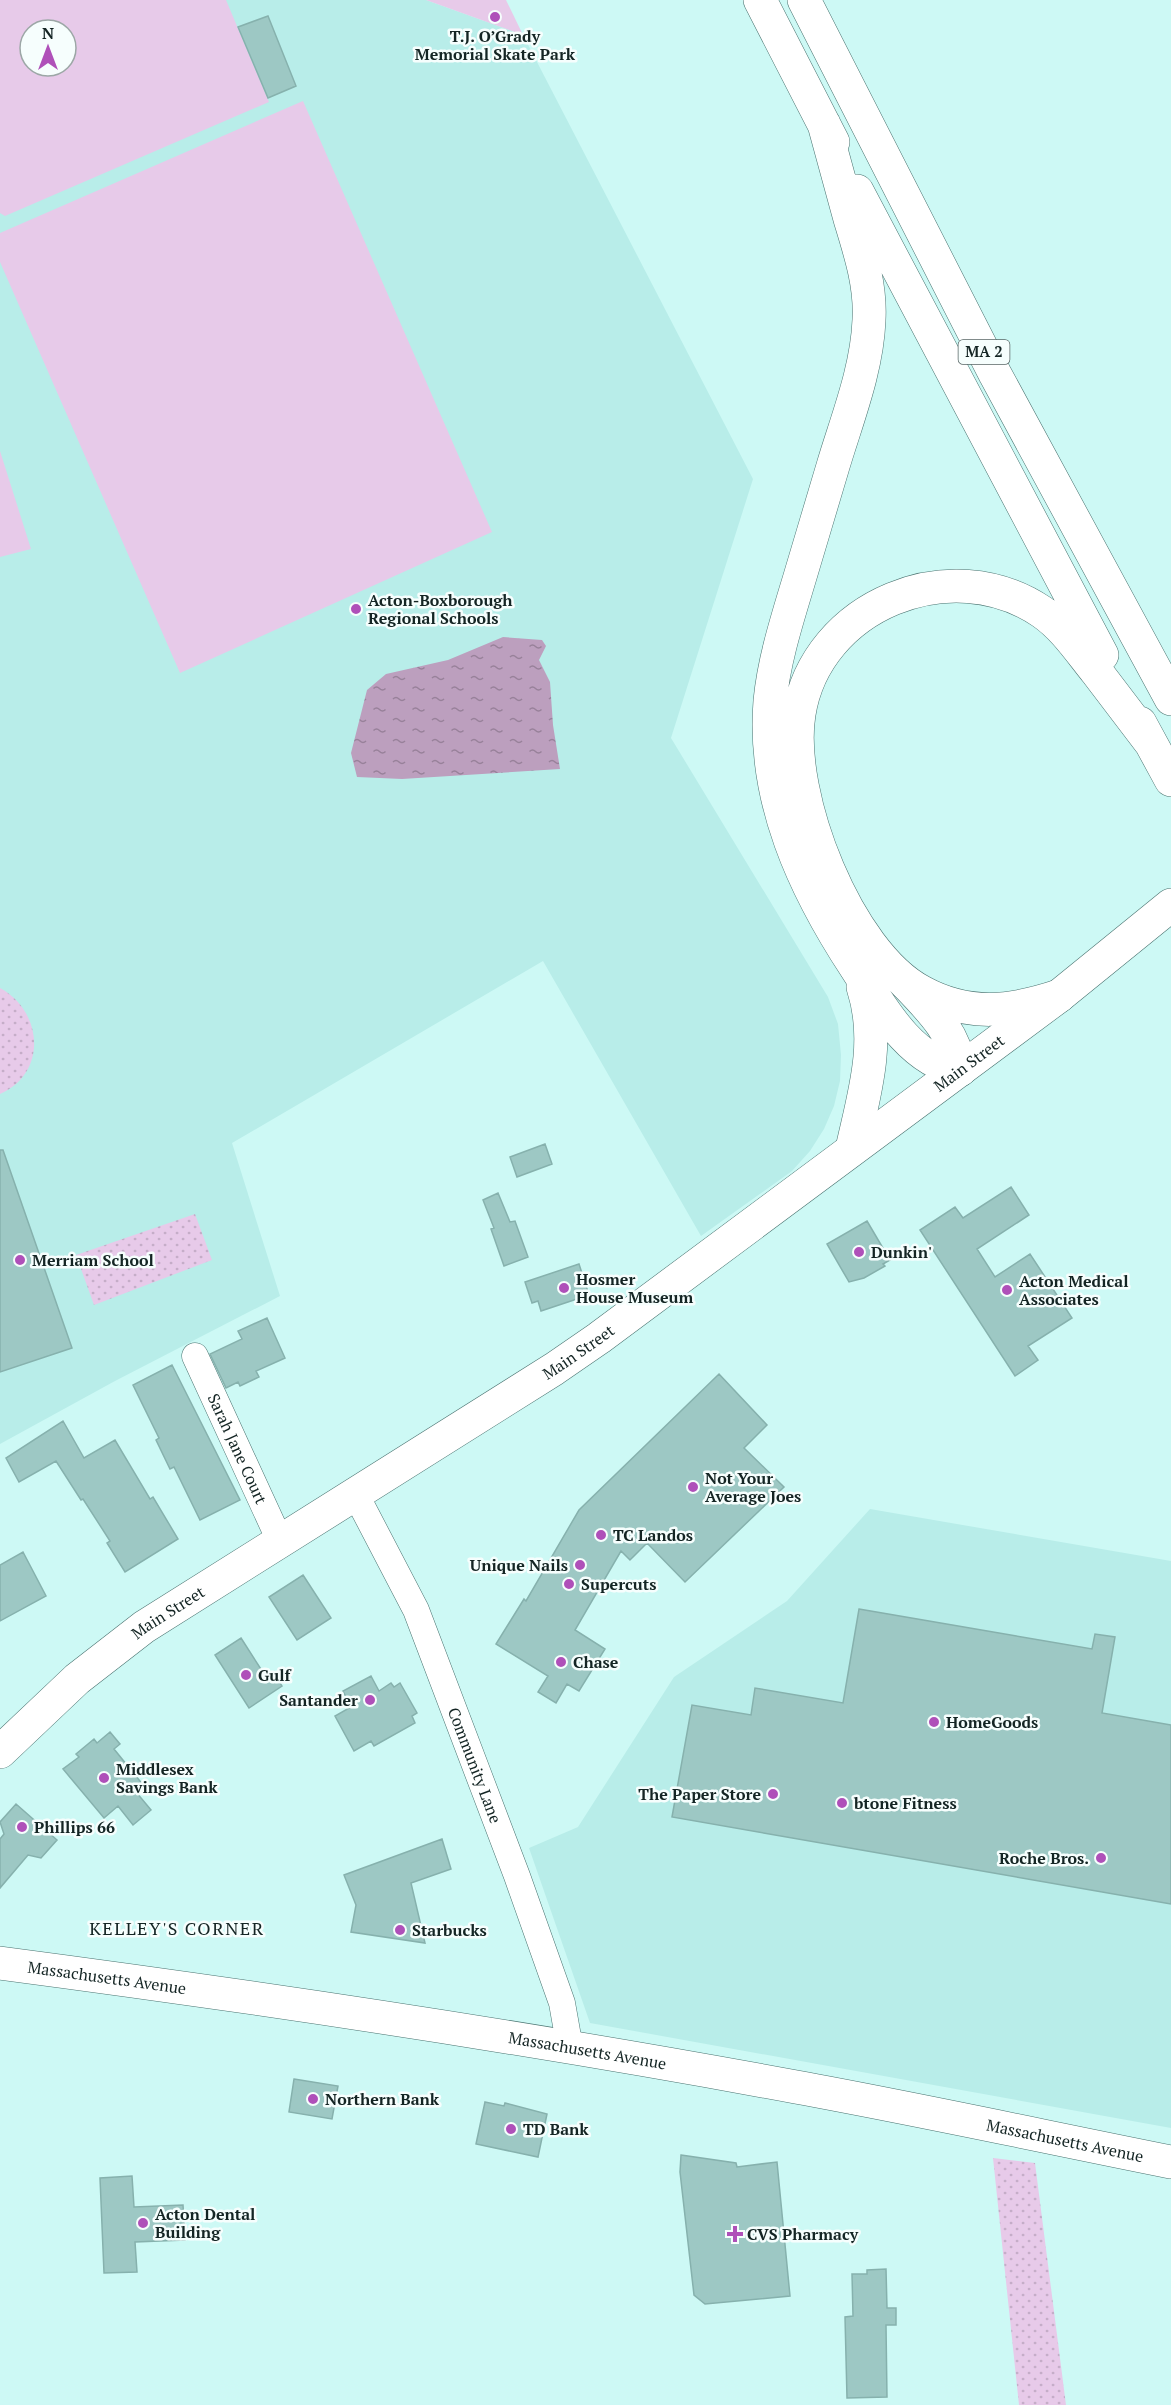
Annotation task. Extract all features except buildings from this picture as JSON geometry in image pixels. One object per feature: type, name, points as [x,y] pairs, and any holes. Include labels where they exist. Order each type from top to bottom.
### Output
[{"type":"main road","name":"MA 2","points":[[760,0],[964,396],[1171,780]]},
{"type":"main road","name":"MA 2","points":[[804,0],[1000,384],[1171,699]]},
{"type":"main road","points":[[824,124],[864,266],[869,326],[862,370],[784,631],[774,675],[769,730],[775,787],[792,848],[818,906],[877,1001],[920,1051],[936,1064],[960,1070],[952,1039],[861,930],[831,876],[809,820],[800,777],[797,740],[801,704],[808,681],[818,661],[846,627],[878,604],[906,592],[925,588],[972,586],[1012,597],[1039,610],[1064,631],[1150,742]]},
{"type":"main road","name":"Main Street","points":[[0,1752],[61,1694],[122,1643],[196,1593],[600,1338],[1059,996],[1169,907]]},
{"type":"main road","points":[[850,959],[864,988],[872,1027],[868,1078],[852,1149]]},
{"type":"main road","points":[[897,974],[919,991],[970,1008],[1013,1009],[1059,996]]},
{"type":"main road","name":"Massachusetts Avenue","points":[[0,1963],[212,1991],[570,2048],[805,2088],[1171,2162]]},
{"type":"street","name":"Sarah Jane Court","points":[[195,1356],[280,1541]]},
{"type":"street","name":"Community Lane","points":[[355,1493],[416,1610],[514,1865],[562,2003],[570,2048]]},
{"type":"shaded area","name":"Acton-Boxborough Regional Schools","points":[[0,0],[426,0],[523,35],[753,479],[671,738],[828,997],[838,1024],[841,1055],[840,1081],[834,1106],[824,1129],[810,1151],[792,1171],[701,1236],[543,961],[232,1143],[280,1296],[115,1381],[0,1444]]},
{"type":"shaded area","points":[[0,0],[226,0],[269,102],[5,216],[0,213]]},
{"type":"shaded area","name":"T.J. O’Grady Memorial Skate Park","points":[[426,0],[506,0],[523,35]]},
{"type":"shaded area","points":[[303,101],[492,532],[180,673],[0,262],[0,233]]},
{"type":"shaded area","points":[[0,451],[31,549],[0,557]]},
{"type":"shaded area","points":[[0,988],[14,998],[25,1011],[32,1026],[34,1042],[32,1057],[26,1072],[16,1084],[0,1094]]},
{"type":"shaded area","points":[[195,1214],[212,1260],[94,1305],[76,1255]]},
{"type":"shaded area","points":[[870,1509],[1171,1561],[1171,2128],[590,2023],[529,1848],[578,1827],[674,1677],[787,1601]]},
{"type":"shaded area","points":[[993,2158],[1035,2163],[1066,2405],[1019,2405]]},
{"type":"water","points":[[503,637],[542,640],[546,646],[539,660],[550,682],[553,725],[560,769],[402,779],[357,777],[351,753],[367,690],[386,674],[448,660]]},
{"type":"place","name":"T.J. O’Grady Memorial Skate Park","points":[[495,17]]},
{"type":"place","name":"Acton-Boxborough Regional Schools","points":[[356,609]]},
{"type":"place","name":"Dunkin'","points":[[859,1252]]},
{"type":"place","name":"Merriam School","points":[[20,1260]]},
{"type":"place","name":"Hosmer House Museum","points":[[564,1288]]},
{"type":"place","name":"Acton Medical Associates","points":[[1007,1290]]},
{"type":"place","name":"Not Your Average Joes","points":[[693,1487]]},
{"type":"place","name":"TC Landos","points":[[601,1535]]},
{"type":"place","name":"Unique Nails","points":[[580,1565]]},
{"type":"place","name":"Supercuts","points":[[569,1584]]},
{"type":"place","name":"Chase","points":[[561,1662]]},
{"type":"place","name":"Gulf","points":[[246,1675]]},
{"type":"place","name":"Santander","points":[[370,1700]]},
{"type":"place","name":"HomeGoods","points":[[934,1722]]},
{"type":"place","name":"Middlesex Savings Bank","points":[[104,1778]]},
{"type":"place","name":"The Paper Store","points":[[773,1794]]},
{"type":"place","name":"btone Fitness","points":[[842,1803]]},
{"type":"place","name":"Phillips 66","points":[[22,1827]]},
{"type":"place","name":"Roche Bros.","points":[[1101,1858]]},
{"type":"place","name":"Starbucks","points":[[400,1930]]},
{"type":"place","name":"Northern Bank","points":[[313,2099]]},
{"type":"place","name":"TD Bank","points":[[511,2129]]},
{"type":"place","name":"Acton Dental Building","points":[[143,2223]]},
{"type":"place","name":"CVS Pharmacy","points":[[735,2234]]},
{"type":"district","name":"KELLEY'S CORNER","points":[[177,1929]]}]
